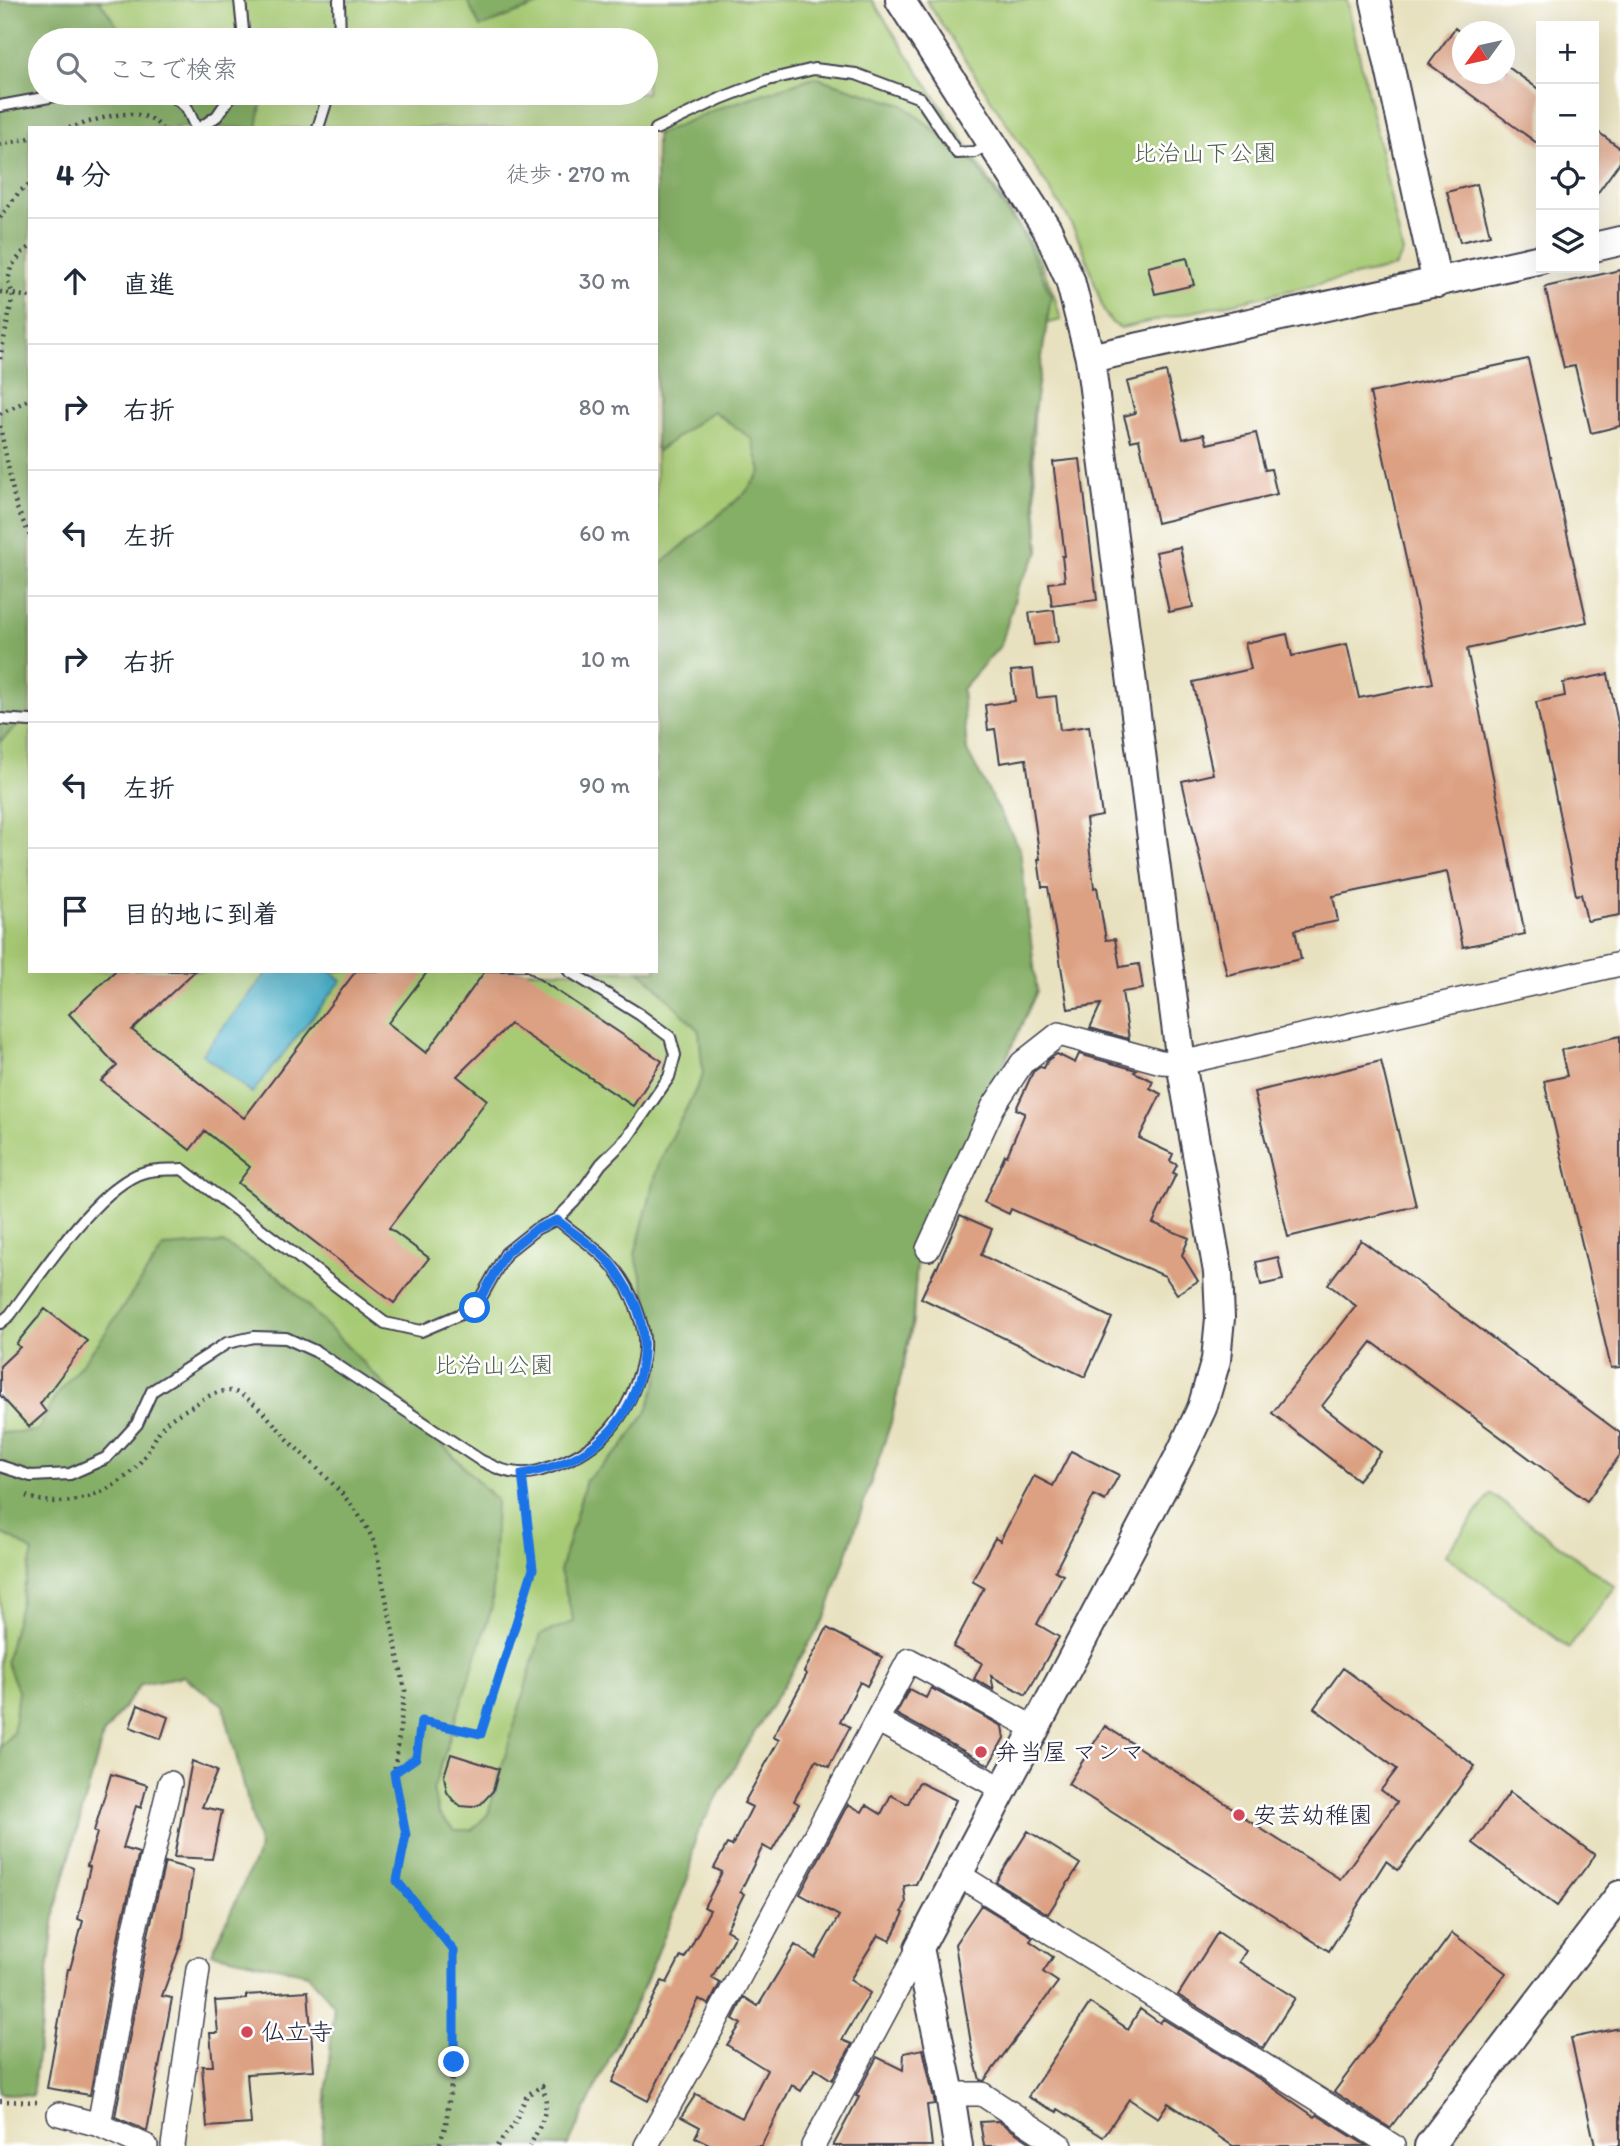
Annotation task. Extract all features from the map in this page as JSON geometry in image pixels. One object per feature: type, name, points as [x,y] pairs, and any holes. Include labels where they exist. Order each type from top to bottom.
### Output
[{"type":"street","points":[[813,2146],[1180,1455],[1202,1408],[1216,1360],[1220,1318],[1218,1272],[1181,1063],[1090,358],[1070,280],[1047,229],[900,0]]},
{"type":"street","points":[[1376,0],[1437,284]]},
{"type":"street","points":[[1599,246],[1620,242]]},
{"type":"street","points":[[1090,358],[1536,261]]},
{"type":"street","points":[[928,1249],[993,1107],[1022,1063],[1059,1034],[1161,1062],[1181,1063],[1620,964]]},
{"type":"street","points":[[646,2146],[909,1660],[1036,1729]]},
{"type":"street","points":[[877,1720],[988,1781]]},
{"type":"street","points":[[99,2125],[134,1932],[170,1783]]},
{"type":"street","points":[[959,1875],[1392,2146]]},
{"type":"street","points":[[1429,2146],[1620,1895]]},
{"type":"street","points":[[919,1948],[950,2094],[958,2146]]},
{"type":"street","points":[[173,2146],[198,1969]]},
{"type":"street","points":[[950,2094],[982,2094],[1061,2146]]},
{"type":"street","points":[[59,2115],[99,2125],[146,2146]]},
{"type":"lane","points":[[240,0],[243,28]]},
{"type":"lane","points":[[339,0],[340,28]]},
{"type":"lane","points":[[658,128],[768,80],[814,69],[856,74],[919,98],[957,153],[975,152],[993,142]]},
{"type":"lane","points":[[0,106],[28,101]]},
{"type":"lane","points":[[184,105],[197,126]]},
{"type":"lane","points":[[201,126],[217,116],[225,105]]},
{"type":"lane","points":[[319,126],[325,105]]},
{"type":"lane","points":[[0,719],[28,721]]},
{"type":"lane","points":[[0,1323],[10,1315],[84,1217],[116,1187],[144,1172],[182,1170],[385,1323],[421,1331],[475,1308],[506,1253],[536,1229],[557,1220],[575,1201],[601,1164],[627,1138],[669,1077],[674,1055],[670,1038],[639,1014],[572,973]]},
{"type":"lane","points":[[1,1467],[31,1476],[70,1474],[106,1458],[137,1424],[152,1391],[227,1343],[254,1337],[286,1338],[317,1352],[480,1460],[506,1472],[522,1474],[570,1460],[603,1438],[621,1417],[633,1396],[644,1358],[643,1328],[632,1297],[607,1260],[557,1220]]},
{"type":"path","points":[[76,126],[136,113],[149,117],[160,126]]},
{"type":"path","points":[[0,145],[28,138]]},
{"type":"path","points":[[0,218],[19,192],[28,185]]},
{"type":"path","points":[[0,359],[13,295],[8,281],[11,267],[28,248]]},
{"type":"path","points":[[0,292],[28,297]]},
{"type":"path","points":[[0,414],[28,400]]},
{"type":"path","points":[[0,426],[16,506],[28,532]]},
{"type":"path","points":[[1,1467],[17,1493],[48,1503],[79,1501],[100,1493],[128,1475],[141,1462],[158,1433],[168,1422],[211,1394],[230,1391],[249,1399],[323,1474],[370,1532],[405,1689],[394,1773],[406,1835],[397,1881],[454,1951],[454,2062],[446,2124],[439,2146]]},
{"type":"path","points":[[394,1773],[416,1758],[421,1721],[481,1734],[533,1569],[522,1474]]},
{"type":"path","points":[[497,2146],[514,2124],[527,2095],[542,2085],[546,2096],[545,2113],[530,2146]]},
{"type":"path","points":[[0,2101],[39,2102],[59,2115]]},
{"type":"green space","name":"比治山公園","points":[[0,0],[872,0],[1036,252],[1061,320],[1044,324],[1035,399],[1033,447],[1039,550],[961,689],[969,770],[917,1250],[913,1322],[891,1422],[826,1614],[322,2146],[334,2005],[308,1974],[244,1730],[187,1654],[141,1684],[103,1735],[56,1907],[32,2096],[0,2093]]},
{"type":"green space","points":[[0,0],[99,0],[119,28],[28,28],[28,105],[261,105],[257,126],[28,126],[28,715],[0,742]]},
{"type":"green space","points":[[467,0],[551,0],[480,27]]},
{"type":"green space","name":"比治山下公園","points":[[926,0],[1347,0],[1403,253],[1395,267],[1121,328],[1112,323],[1104,312],[1083,248],[1067,216]]},
{"type":"green space","name":"比治山公園","points":[[814,77],[903,105],[974,162],[1026,240],[1051,295],[1030,439],[1039,552],[1019,585],[1001,645],[962,689],[967,751],[1020,849],[1037,991],[918,1252],[912,1323],[891,1422],[826,1616],[745,1748],[696,1835],[688,1878],[647,1979],[568,2146],[322,2146],[334,2005],[308,1974],[212,1953],[260,1848],[223,1705],[183,1676],[141,1684],[103,1735],[56,1907],[32,2096],[0,2093],[0,1747],[13,1733],[18,1691],[6,1661],[33,1552],[0,1533],[0,1433],[38,1431],[55,1397],[99,1342],[164,1247],[223,1243],[280,1277],[496,1500],[492,1607],[433,1790],[438,1813],[454,1830],[472,1830],[488,1814],[541,1634],[574,1622],[560,1571],[586,1480],[621,1449],[646,1413],[659,1377],[653,1318],[635,1254],[659,1163],[703,1075],[699,1031],[642,973],[658,973],[658,566],[745,493],[761,472],[752,439],[713,411],[658,451],[658,134],[719,108]]},
{"type":"green space","points":[[1491,1494],[1615,1587],[1569,1648],[1445,1555]]},
{"type":"water","points":[[266,973],[333,973],[342,980],[252,1093],[202,1054]]},
{"type":"building","points":[[1452,32],[1452,81],[1429,64]]},
{"type":"building","points":[[1515,72],[1536,87],[1536,142],[1456,84],[1515,84]]},
{"type":"building","points":[[1599,133],[1620,148],[1620,162],[1599,191]]},
{"type":"building","points":[[1477,184],[1490,235],[1460,242],[1447,192]]},
{"type":"building","points":[[1187,258],[1194,285],[1155,294],[1148,267]]},
{"type":"building","points":[[1620,270],[1620,426],[1591,433],[1575,366],[1564,368],[1545,287]]},
{"type":"building","points":[[1528,359],[1587,622],[1467,649],[1525,934],[1463,947],[1447,872],[1333,896],[1338,921],[1295,930],[1301,959],[1227,975],[1182,781],[1213,774],[1193,682],[1251,669],[1245,643],[1287,634],[1292,656],[1347,644],[1359,698],[1433,683],[1370,393]]},
{"type":"building","points":[[1166,372],[1183,439],[1204,434],[1207,444],[1256,433],[1265,470],[1271,469],[1277,494],[1157,523],[1139,439],[1131,441],[1124,416],[1135,413],[1127,382]]},
{"type":"building","points":[[1080,459],[1097,600],[1052,606],[1049,583],[1065,581],[1062,556],[1065,556],[1053,462]]},
{"type":"building","points":[[1180,547],[1193,607],[1169,612],[1156,552]]},
{"type":"building","points":[[1054,610],[1058,642],[1034,645],[1029,613]]},
{"type":"building","points":[[1033,669],[1037,698],[1056,696],[1060,730],[1089,726],[1102,816],[1086,819],[1094,888],[1097,887],[1106,940],[1115,939],[1120,967],[1139,964],[1143,989],[1122,992],[1129,1039],[1090,1028],[1101,1004],[1068,1009],[1048,887],[1042,887],[1026,759],[1000,763],[995,729],[988,730],[985,705],[1015,701],[1011,671]]},
{"type":"building","points":[[1608,674],[1620,733],[1620,915],[1587,921],[1581,894],[1576,895],[1536,702],[1565,696],[1563,683]]},
{"type":"building","points":[[113,973],[193,973],[132,1030],[244,1118],[354,973],[426,973],[388,1023],[426,1053],[484,973],[530,973],[662,1061],[633,1106],[510,1024],[457,1076],[487,1100],[389,1228],[429,1258],[394,1303],[238,1183],[250,1167],[205,1131],[190,1150],[101,1081],[117,1066],[69,1014]]},
{"type":"building","points":[[1620,1036],[1620,1367],[1611,1368],[1544,1081],[1567,1076],[1561,1050]]},
{"type":"building","points":[[1057,1054],[1075,1063],[1079,1054],[1136,1070],[1134,1072],[1153,1081],[1150,1088],[1161,1094],[1139,1138],[1173,1154],[1170,1161],[1177,1165],[1173,1173],[1176,1174],[1153,1223],[1189,1238],[1182,1255],[1198,1281],[1177,1294],[1165,1276],[1011,1209],[1009,1214],[984,1202],[1025,1113],[1016,1109],[1033,1072],[1040,1067],[1044,1068],[1048,1060]]},
{"type":"building","points":[[1381,1061],[1416,1206],[1288,1237],[1254,1092]]},
{"type":"building","points":[[960,1215],[992,1229],[981,1255],[1112,1318],[1085,1377],[921,1298]]},
{"type":"building","points":[[1361,1240],[1620,1433],[1620,1455],[1587,1501],[1372,1342],[1322,1406],[1381,1452],[1358,1480],[1272,1413],[1356,1306],[1328,1284]]},
{"type":"building","points":[[1278,1257],[1283,1280],[1261,1285],[1256,1262]]},
{"type":"building","points":[[45,1309],[87,1341],[40,1404],[46,1412],[29,1427],[0,1395],[0,1366],[20,1347],[16,1344]]},
{"type":"building","points":[[1071,1451],[1119,1475],[1105,1501],[1094,1495],[1055,1571],[1063,1575],[1037,1624],[1059,1637],[1026,1695],[991,1676],[994,1690],[974,1679],[982,1663],[953,1647],[984,1588],[972,1581],[995,1538],[1000,1541],[1034,1476],[1053,1486]]},
{"type":"building","points":[[827,1628],[882,1657],[867,1686],[860,1682],[840,1721],[850,1727],[829,1767],[816,1760],[794,1801],[799,1804],[772,1851],[763,1846],[740,1892],[744,1894],[726,1930],[735,1935],[712,1978],[720,1983],[709,2005],[699,1999],[648,2101],[612,2082],[662,1981],[667,1983],[681,1956],[685,1958],[710,1910],[704,1907],[722,1872],[714,1868],[727,1844],[732,1846],[752,1807],[744,1803],[779,1740],[773,1737],[807,1674],[804,1672]]},
{"type":"building","points":[[1343,1668],[1475,1766],[1398,1870],[1386,1861],[1329,1951],[1068,1784],[1105,1726],[1340,1879],[1397,1802],[1381,1790],[1397,1769],[1314,1708]]},
{"type":"building","points":[[931,1688],[1002,1726],[1004,1738],[989,1765],[896,1714],[909,1689],[926,1698]]},
{"type":"building","points":[[138,1705],[168,1717],[161,1739],[130,1727]]},
{"type":"building","points":[[451,1754],[499,1769],[493,1791],[481,1804],[461,1806],[447,1792],[444,1776]]},
{"type":"building","points":[[192,1761],[217,1771],[202,1807],[222,1811],[212,1859],[174,1857]]},
{"type":"building","points":[[111,1774],[147,1785],[141,1808],[136,1806],[123,1848],[139,1853],[120,1929],[90,2095],[47,2088],[68,1969],[83,1921],[78,1919],[90,1867],[87,1866],[97,1833],[94,1831]]},
{"type":"building","points":[[919,1782],[956,1800],[916,1884],[904,1886],[904,1913],[890,1941],[878,1935],[850,1980],[870,1993],[842,2040],[852,2044],[832,2080],[815,2069],[801,2091],[792,2085],[761,2146],[713,2146],[695,2137],[700,2127],[681,2117],[696,2094],[742,2118],[767,2070],[727,2045],[741,2024],[733,2019],[744,1997],[758,2006],[795,1945],[815,1958],[839,1916],[800,1894],[848,1804],[862,1812],[866,1805],[881,1814],[891,1795],[908,1804]]},
{"type":"building","points":[[1510,1792],[1595,1855],[1557,1906],[1473,1843]]},
{"type":"building","points":[[1028,1831],[1080,1864],[1048,1914],[996,1882]]},
{"type":"building","points":[[165,1862],[193,1870],[183,1938],[162,1996],[172,1998],[147,2131],[115,2117],[148,1935]]},
{"type":"building","points":[[981,1905],[1033,1937],[1030,1941],[1053,1957],[1043,1972],[1058,1982],[984,2081],[980,2080],[972,2050],[955,1944]]},
{"type":"building","points":[[1218,1932],[1246,1951],[1239,1962],[1295,1998],[1263,2048],[1178,1995]]},
{"type":"building","points":[[1452,1933],[1506,1973],[1390,2128],[1334,2092]]},
{"type":"building","points":[[308,1991],[314,2070],[247,2074],[251,2124],[207,2127],[202,2066],[213,2066],[210,2033],[218,2033],[215,2001],[246,1999],[246,1995]]},
{"type":"building","points":[[1090,2003],[1128,2029],[1140,2009],[1160,2023],[1163,2019],[1315,2117],[1317,2115],[1367,2146],[1233,2146],[1168,2103],[1158,2118],[1129,2099],[1103,2137],[1058,2109],[1057,2112],[1028,2097]]},
{"type":"building","points":[[1620,2028],[1620,2146],[1595,2146],[1571,2038]]},
{"type":"building","points":[[923,2049],[935,2104],[927,2105],[932,2146],[833,2146],[877,2057],[903,2070],[904,2053]]},
{"type":"building","points":[[998,2121],[1034,2146],[984,2146],[980,2122]]},
{"type":"place","name":"弁当屋 マンマ","points":[[981,1752]]},
{"type":"place","name":"安芸幼稚園","points":[[1239,1815]]},
{"type":"place","name":"仏立寺","points":[[247,2032]]},
{"type":"route","points":[[454,2062],[454,1951],[397,1881],[406,1835],[394,1773],[416,1758],[421,1721],[481,1734],[533,1569],[522,1474],[570,1460],[603,1438],[621,1417],[633,1396],[644,1358],[643,1328],[632,1297],[607,1260],[557,1220],[536,1229],[506,1253],[475,1308]]}]
